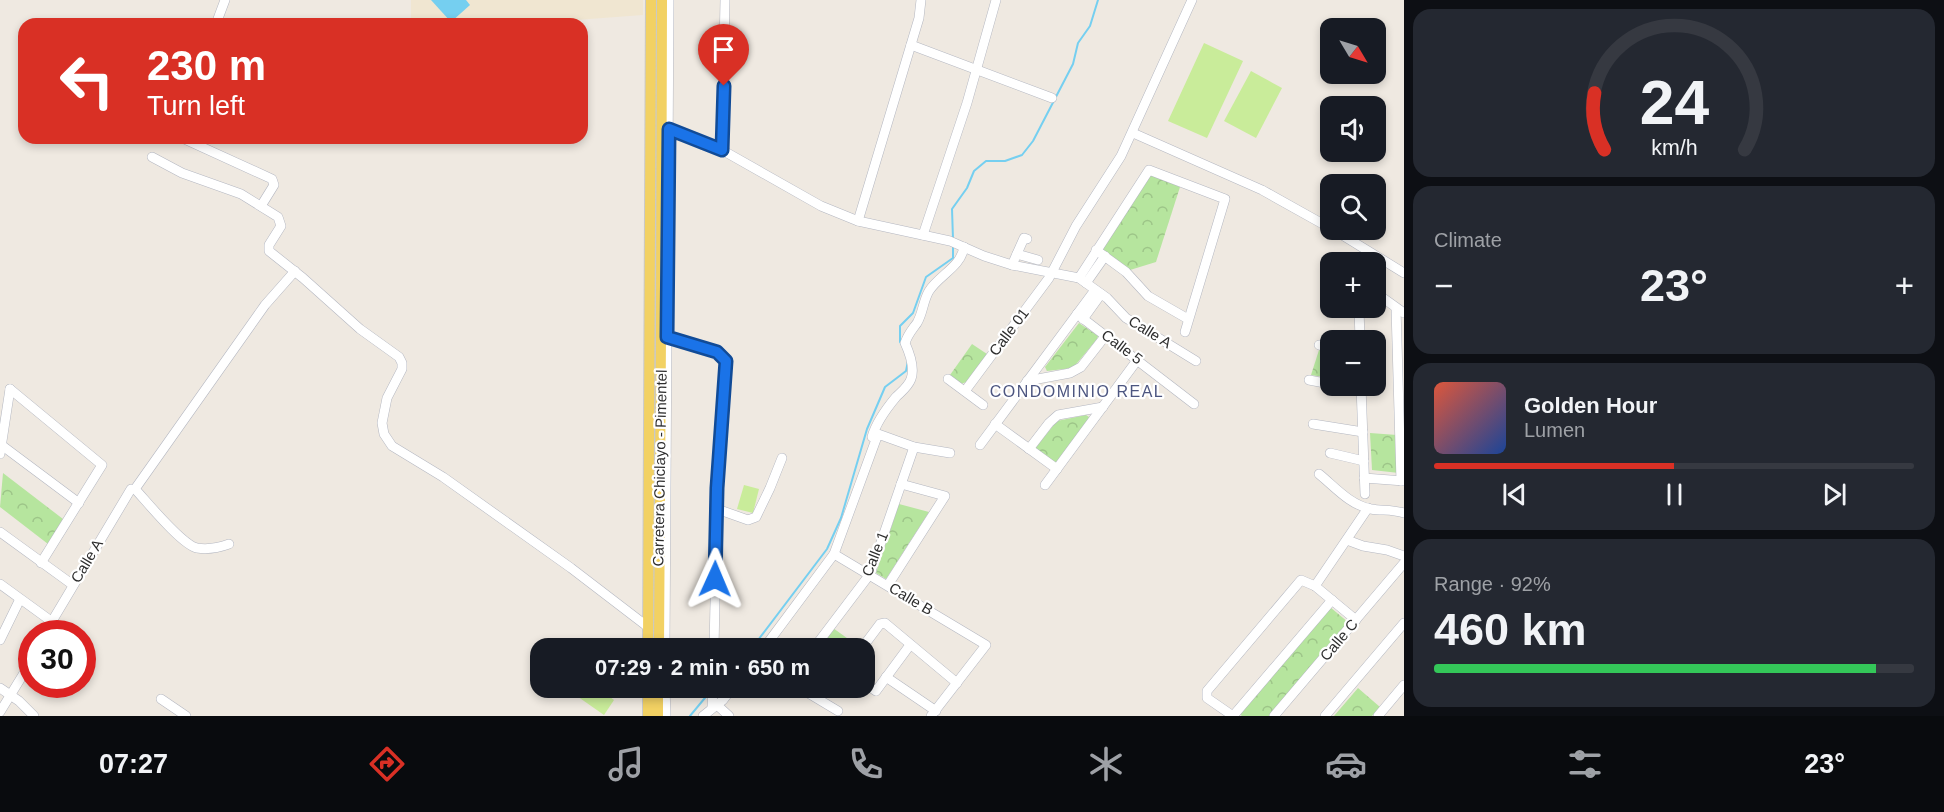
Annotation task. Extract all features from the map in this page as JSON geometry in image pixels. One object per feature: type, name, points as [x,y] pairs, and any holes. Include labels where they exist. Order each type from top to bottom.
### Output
[{"type":"main road","name":"Carretera Chiclayo - Pimentel","points":[[651,0],[656,17],[665,128],[664,336],[654,627],[651,638]]},
{"type":"main road","name":"Carretera Chiclayo - Pimentel","points":[[656,638],[654,627],[656,17],[662,0]]},
{"type":"main road","points":[[648,698],[648,716]]},
{"type":"main road","points":[[658,698],[658,716]]},
{"type":"street","points":[[218,18],[225,0]]},
{"type":"street","points":[[669,0],[665,128],[722,150],[821,206],[858,221],[958,244],[1012,265],[1053,272],[1083,281]]},
{"type":"street","points":[[722,150],[725,0]]},
{"type":"street","points":[[858,221],[919,18],[921,0]]},
{"type":"street","points":[[923,235],[967,104],[996,0]]},
{"type":"street","name":"Calle 01","points":[[965,392],[1053,272],[1076,226],[1119,160],[1192,0]]},
{"type":"street","points":[[910,45],[1052,98]]},
{"type":"street","points":[[1133,132],[1262,190],[1320,222]]},
{"type":"street","points":[[195,144],[272,179],[273,185],[261,206]]},
{"type":"street","points":[[152,158],[189,176],[234,191],[278,217],[281,226],[269,245],[269,251],[400,360],[402,369],[387,398],[382,423],[384,434],[392,446],[443,477],[654,627]]},
{"type":"street","points":[[1083,281],[1096,250],[1149,170],[1225,199],[1185,332]]},
{"type":"street","points":[[1012,265],[1024,238],[1027,239]]},
{"type":"street","points":[[1350,240],[1404,273]]},
{"type":"street","points":[[872,437],[875,427],[911,378],[910,354],[905,343],[918,322],[928,293],[963,253],[958,244]]},
{"type":"street","points":[[1096,250],[1126,272],[1148,296],[1188,319]]},
{"type":"street","points":[[1017,254],[1038,260]]},
{"type":"street","points":[[1083,281],[1105,256]]},
{"type":"street","points":[[230,544],[214,549],[195,548],[183,540],[135,489],[265,305],[295,271]]},
{"type":"street","name":"Calle A","points":[[1083,281],[1126,318],[1196,361]]},
{"type":"street","points":[[981,445],[1027,381],[1098,292]]},
{"type":"street","points":[[1364,478],[1403,481],[1400,310],[1386,300]]},
{"type":"street","name":"Calle 5","points":[[1080,317],[1194,404]]},
{"type":"street","points":[[1027,381],[1070,373],[1081,367],[1106,335]]},
{"type":"street","points":[[665,638],[664,336],[717,352],[726,361],[717,509],[714,638]]},
{"type":"street","points":[[1045,485],[1138,359]]},
{"type":"street","points":[[948,379],[983,405]]},
{"type":"street","points":[[1309,380],[1320,382]]},
{"type":"street","points":[[41,563],[79,503],[102,465],[10,388],[0,447],[79,503]]},
{"type":"street","points":[[1361,396],[1365,494]]},
{"type":"street","points":[[1029,450],[1049,423],[1058,415],[1103,407]]},
{"type":"street","points":[[1313,423],[1363,432]]},
{"type":"street","points":[[995,424],[1057,469]]},
{"type":"street","points":[[771,638],[834,554],[878,434],[914,447],[950,453]]},
{"type":"street","name":"Calle 1","points":[[822,638],[870,574],[914,447]]},
{"type":"street","points":[[1330,453],[1364,461]]},
{"type":"street","points":[[717,509],[748,520],[756,517],[782,458]]},
{"type":"street","points":[[1319,474],[1352,501],[1368,508],[1389,509],[1404,513]]},
{"type":"street","points":[[888,585],[945,496],[901,484]]},
{"type":"street","name":"Calle A","points":[[52,620],[131,489]]},
{"type":"street","points":[[1315,586],[1368,508]]},
{"type":"street","points":[[0,532],[73,585]]},
{"type":"street","points":[[1347,540],[1404,556]]},
{"type":"street","name":"Calle B","points":[[834,554],[986,645],[957,683]]},
{"type":"street","name":"Calle C","points":[[1274,716],[1404,563]]},
{"type":"street","points":[[1332,600],[1233,716],[1207,698],[1207,691],[1301,580],[1315,586],[1332,600],[1356,620]]},
{"type":"street","points":[[0,584],[50,620]]},
{"type":"street","points":[[0,640],[20,599]]},
{"type":"street","points":[[870,638],[882,623],[885,623],[957,683],[934,713],[886,677]]},
{"type":"street","points":[[1325,716],[1404,623]]},
{"type":"street","points":[[875,690],[910,645]]},
{"type":"street","points":[[0,712],[18,682]]},
{"type":"street","points":[[1378,716],[1404,685]]},
{"type":"street","points":[[0,688],[29,709],[34,716]]},
{"type":"street","points":[[665,698],[666,716]]},
{"type":"street","points":[[714,698],[715,706],[729,716]]},
{"type":"street","points":[[704,716],[723,698]]},
{"type":"street","points":[[816,698],[838,711]]},
{"type":"street","points":[[161,699],[185,716]]},
{"type":"shaded area","points":[[411,0],[643,0],[643,15],[588,19],[411,18]]},
{"type":"green space","points":[[1204,43],[1243,61],[1207,138],[1168,121]]},
{"type":"green space","points":[[1251,71],[1282,88],[1256,138],[1224,121]]},
{"type":"green space","points":[[1149,174],[1180,187],[1156,262],[1130,270],[1103,250],[1102,246]]},
{"type":"green space","points":[[1079,323],[1098,336],[1097,339],[1073,368],[1047,371],[1045,367]]},
{"type":"green space","points":[[972,344],[987,354],[966,382],[961,384],[950,375]]},
{"type":"green space","points":[[1319,350],[1320,350],[1320,376],[1311,375]]},
{"type":"green space","points":[[1086,415],[1089,417],[1088,420],[1056,463],[1036,450],[1057,421]]},
{"type":"green space","points":[[1370,433],[1397,435],[1399,473],[1372,470]]},
{"type":"green space","points":[[3,473],[63,519],[48,544],[0,507]]},
{"type":"green space","points":[[744,485],[759,489],[753,513],[737,509]]},
{"type":"green space","points":[[899,504],[929,512],[886,579],[876,573]]},
{"type":"green space","points":[[1330,607],[1349,623],[1271,716],[1242,716],[1239,714]]},
{"type":"green space","points":[[833,628],[847,638],[826,638]]},
{"type":"green space","points":[[1358,688],[1380,707],[1372,716],[1334,716]]},
{"type":"green space","points":[[580,698],[611,698],[614,700],[604,715]]},
{"type":"water","points":[[431,0],[466,0],[470,5],[455,18],[447,18]]},
{"type":"waterway","points":[[953,239],[952,209],[967,188],[974,171],[986,161],[1005,161],[1022,155],[1033,141],[1073,64],[1078,43],[1090,26],[1098,0]]},
{"type":"waterway","points":[[902,345],[900,326],[913,313],[926,277],[953,258],[953,244]]},
{"type":"waterway","points":[[760,638],[827,549],[841,518],[867,429],[885,387],[906,371],[908,361]]},
{"type":"waterway","points":[[690,716],[705,698]]},
{"type":"district","name":"CONDOMINIO REAL","points":[[1077,391]]},
{"type":"route","points":[[715,579],[717,488],[726,361],[717,352],[667,337],[669,129],[722,150],[724,86]]}]
